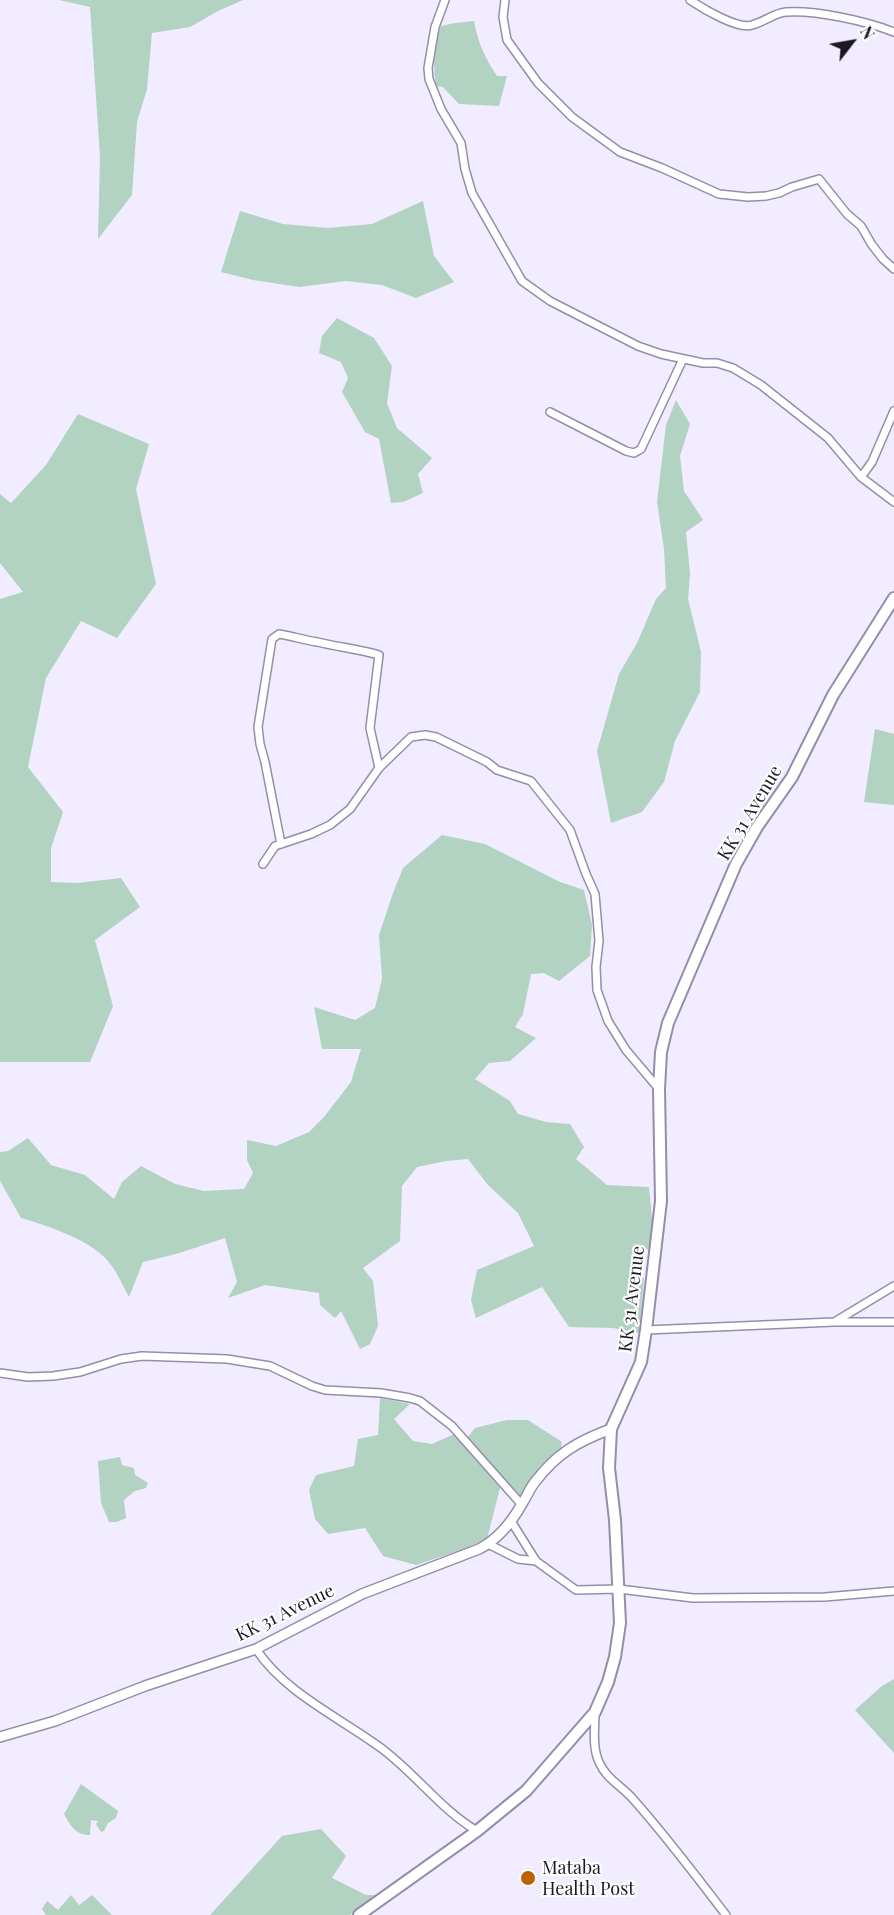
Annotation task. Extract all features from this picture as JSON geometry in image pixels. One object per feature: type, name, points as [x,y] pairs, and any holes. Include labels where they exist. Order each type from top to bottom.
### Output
[{"type":"main road","name":"KK 31 Avenue","points":[[611,1429],[641,1362],[646,1330],[661,1201],[659,1089],[662,1052],[668,1023],[736,864],[757,827],[792,777],[833,695],[894,598]]},
{"type":"main road","points":[[359,1915],[477,1831],[526,1791],[595,1712],[608,1682],[615,1657],[620,1623],[609,1468],[611,1429]]},
{"type":"street","points":[[445,0],[435,27],[428,68],[429,79],[441,109],[461,143],[472,193],[518,275],[550,301],[628,342],[661,354],[717,363],[733,368],[761,385],[828,438],[861,477],[894,502]]},
{"type":"street","points":[[505,0],[503,17],[507,40],[538,83],[572,117],[620,152],[719,194],[766,196],[779,194],[792,187],[819,179],[847,214],[861,226],[883,259],[894,268]]},
{"type":"street","points":[[690,0],[715,16],[750,26],[783,12],[800,12],[872,24],[894,32]]},
{"type":"street","points":[[550,412],[634,453],[641,449],[683,359]]},
{"type":"street","points":[[864,474],[872,462],[894,411]]},
{"type":"street","points":[[281,843],[258,727],[272,639],[279,634],[295,636],[358,648],[379,655],[369,728],[379,768]]},
{"type":"street","points":[[263,864],[275,846],[330,825],[350,809],[379,768],[411,737],[425,735],[436,737],[487,762],[498,770],[531,781],[570,830],[595,894],[599,941],[596,967],[597,990],[608,1021],[626,1050],[659,1089]]},
{"type":"street","points":[[834,1322],[894,1286]]},
{"type":"street","points":[[646,1330],[834,1322],[894,1322]]},
{"type":"street","points":[[0,1373],[28,1377],[53,1376],[80,1372],[121,1359],[142,1356],[227,1359],[270,1366],[325,1390],[381,1393],[410,1398],[420,1401],[452,1426],[522,1505]]},
{"type":"street","name":"KK 31 Avenue","points":[[0,1737],[55,1721],[145,1686],[256,1649],[362,1594],[488,1544],[504,1531],[522,1505],[533,1483],[564,1451],[611,1429]]},
{"type":"street","points":[[511,1521],[536,1561],[576,1590],[619,1589],[693,1598],[825,1596],[894,1591]]},
{"type":"street","points":[[488,1544],[518,1559],[536,1561]]},
{"type":"street","points":[[256,1649],[279,1676],[382,1749],[456,1818],[477,1831]]},
{"type":"street","points":[[595,1712],[595,1751],[599,1764],[608,1777],[631,1796],[642,1809],[726,1915]]},
{"type":"green space","points":[[59,0],[243,0],[190,27],[152,33],[147,89],[137,122],[132,195],[98,239],[100,157],[90,7]]},
{"type":"green space","points":[[474,21],[480,43],[497,76],[507,76],[499,106],[459,104],[443,87],[436,86],[434,56],[441,26]]},
{"type":"green space","points":[[423,201],[434,256],[454,282],[416,298],[382,285],[346,281],[299,287],[253,280],[221,272],[240,211],[283,224],[328,228],[372,224]]},
{"type":"green space","points":[[337,318],[374,338],[392,366],[387,403],[397,428],[432,458],[418,474],[423,493],[403,502],[391,503],[379,439],[365,432],[342,392],[348,378],[341,362],[319,353],[322,336]]},
{"type":"green space","points":[[676,400],[690,424],[680,456],[684,491],[703,520],[686,532],[690,574],[688,599],[701,652],[700,692],[675,741],[664,782],[642,812],[611,823],[597,751],[619,674],[637,643],[656,599],[666,588],[664,549],[657,502],[666,425]]},
{"type":"green space","points":[[78,414],[149,444],[136,489],[156,584],[117,638],[81,621],[46,678],[28,767],[63,812],[51,848],[51,882],[77,883],[121,878],[140,907],[95,940],[113,1006],[90,1062],[0,1062],[0,599],[23,592],[0,563],[0,494],[11,503],[46,465]]},
{"type":"green space","points":[[875,729],[894,734],[894,805],[864,802]]},
{"type":"green space","points":[[442,835],[485,844],[560,882],[584,890],[592,925],[590,956],[559,981],[544,973],[531,974],[523,1014],[515,1027],[536,1038],[510,1061],[489,1063],[475,1079],[510,1101],[518,1114],[546,1122],[570,1124],[584,1147],[576,1159],[607,1185],[649,1187],[655,1251],[642,1248],[639,1277],[644,1278],[639,1333],[613,1328],[569,1327],[542,1287],[476,1318],[471,1300],[477,1270],[534,1246],[518,1213],[488,1185],[468,1159],[417,1167],[402,1186],[400,1241],[363,1268],[373,1281],[378,1326],[370,1344],[360,1349],[341,1311],[335,1318],[320,1305],[319,1293],[265,1285],[228,1298],[237,1282],[225,1238],[143,1262],[129,1297],[104,1256],[70,1236],[21,1218],[0,1181],[0,1152],[8,1151],[28,1138],[51,1165],[85,1175],[114,1199],[122,1182],[141,1166],[175,1184],[204,1191],[244,1189],[253,1173],[247,1160],[247,1140],[276,1146],[309,1132],[324,1117],[351,1082],[361,1049],[322,1049],[314,1007],[355,1020],[375,1008],[382,979],[379,935],[393,893],[403,868]]},
{"type":"green space","points":[[380,1398],[410,1404],[394,1419],[413,1441],[432,1444],[457,1433],[500,1488],[487,1539],[416,1565],[383,1556],[365,1528],[328,1534],[315,1519],[309,1490],[316,1475],[354,1466],[358,1439],[378,1435]]},
{"type":"green space","points":[[507,1420],[528,1420],[562,1442],[561,1448],[538,1468],[538,1474],[519,1499],[467,1438],[475,1428]]},
{"type":"green space","points":[[120,1457],[122,1465],[134,1468],[135,1475],[148,1483],[146,1488],[135,1491],[124,1500],[126,1518],[117,1522],[109,1522],[101,1503],[98,1461]]},
{"type":"green space","points":[[894,1679],[894,1753],[855,1710],[882,1686]]},
{"type":"green space","points":[[81,1784],[118,1811],[116,1818],[108,1823],[104,1831],[101,1832],[96,1824],[98,1821],[91,1820],[90,1835],[77,1832],[64,1814]]},
{"type":"green space","points":[[321,1829],[346,1856],[332,1878],[366,1895],[375,1895],[350,1915],[210,1915],[282,1836]]},
{"type":"green space","points":[[71,1895],[79,1905],[92,1895],[112,1915],[46,1915],[42,1909],[47,1901],[58,1910]]},
{"type":"place","name":"Mataba Health Post","points":[[528,1878]]}]
